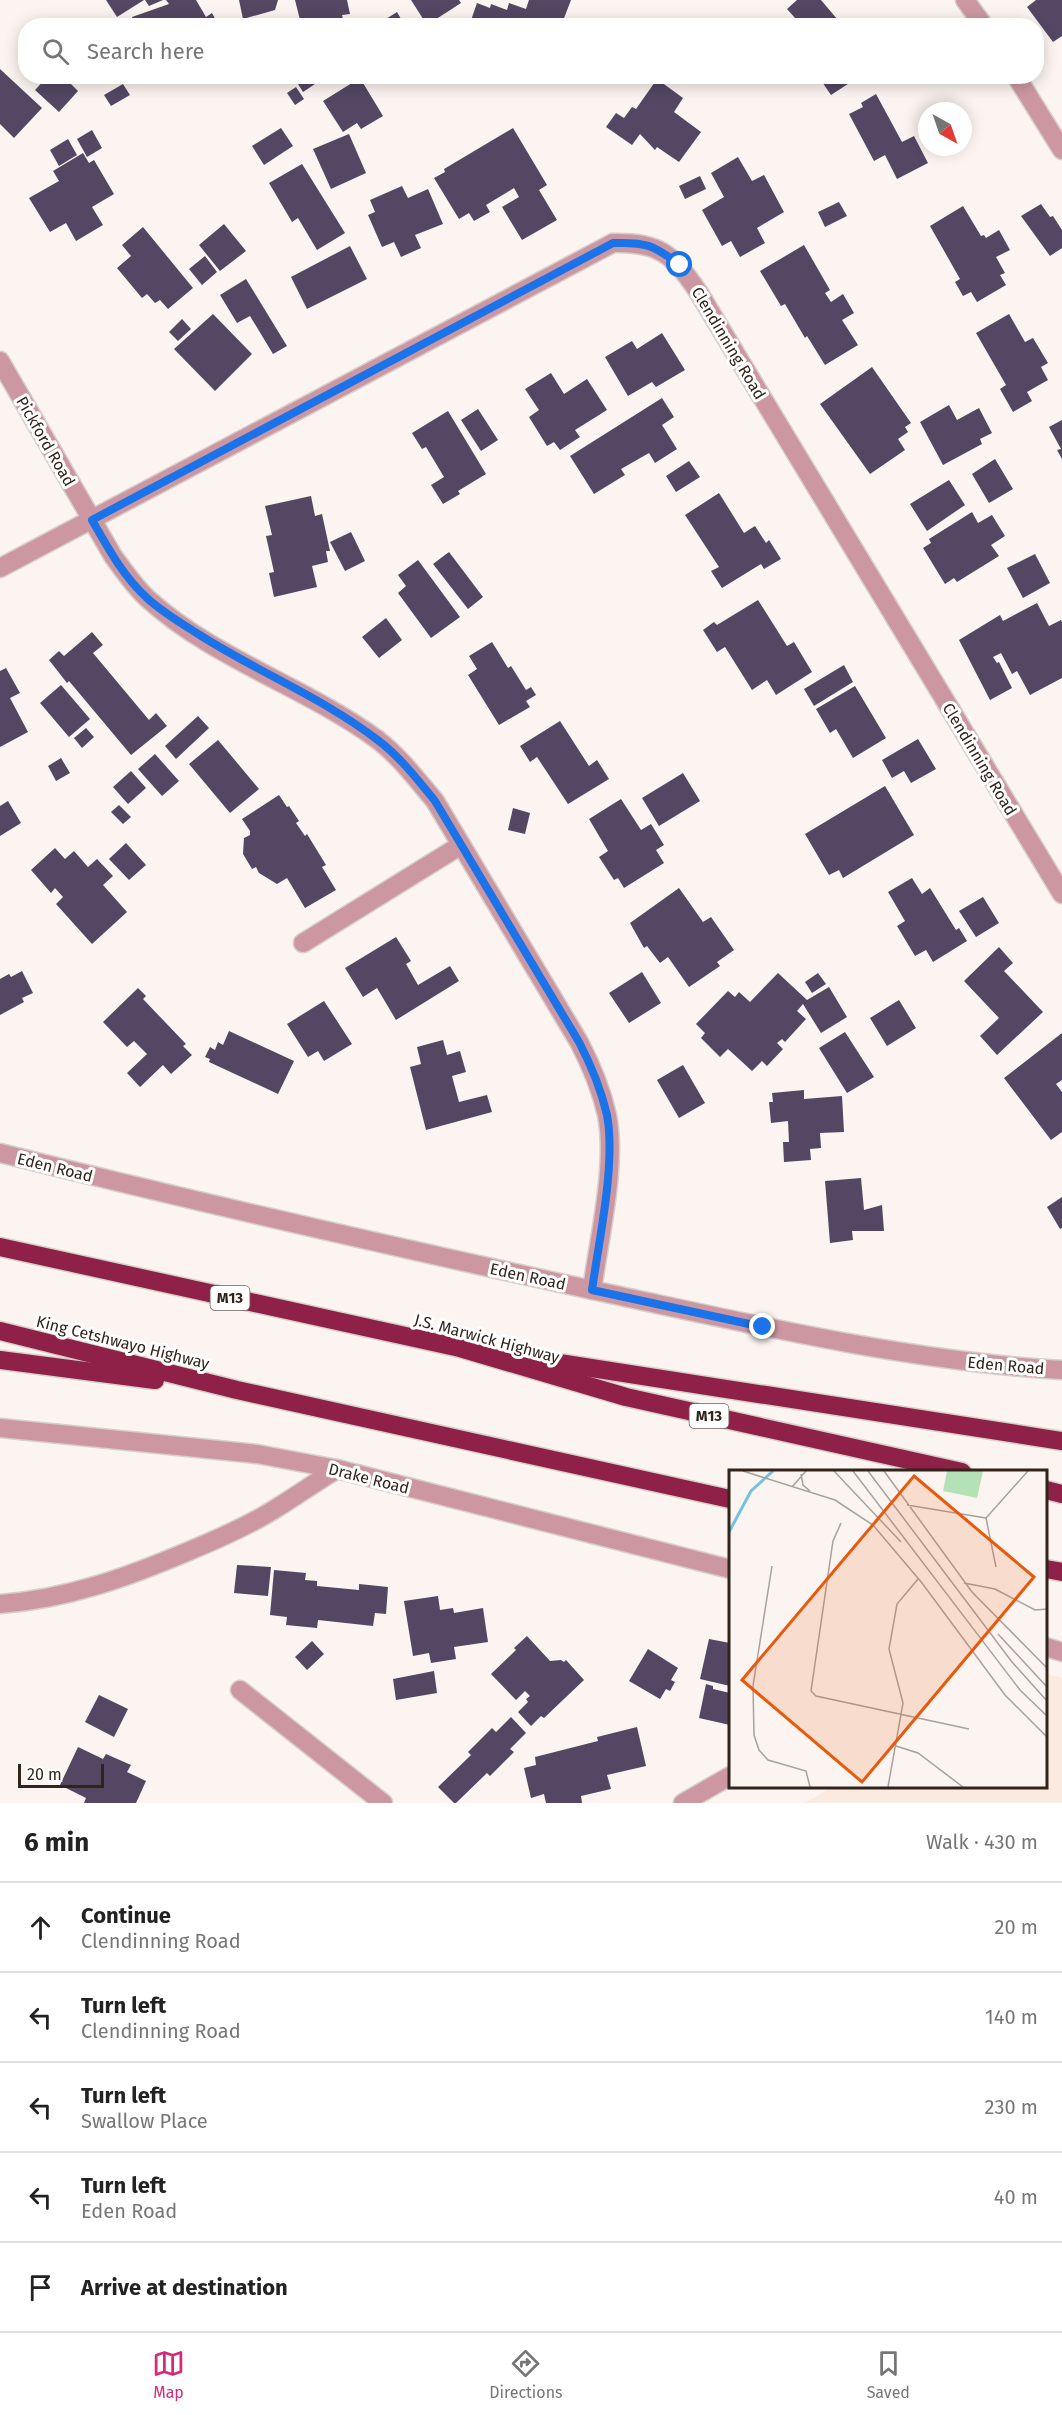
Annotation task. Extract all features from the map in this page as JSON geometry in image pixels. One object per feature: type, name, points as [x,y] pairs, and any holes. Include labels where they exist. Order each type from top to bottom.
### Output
[{"type":"highway","name":"J.S. Marwick Highway","points":[[0,1247],[459,1348],[626,1397],[953,1470]]},
{"type":"highway","name":"King Cetshwayo Highway","points":[[0,1331],[237,1390]]},
{"type":"highway","points":[[459,1348],[1062,1441]]},
{"type":"highway","points":[[0,1360],[237,1390],[729,1499]]},
{"type":"highway","points":[[1047,1490],[1062,1494]]},
{"type":"highway","points":[[1047,1569],[1062,1572]]},
{"type":"street","points":[[965,0],[979,18]]},
{"type":"street","points":[[1021,84],[1062,150]]},
{"type":"street","name":"Clendinning Road","points":[[0,567],[613,243],[638,242],[658,248],[680,265],[699,293],[1062,894]]},
{"type":"street","name":"Pickford Road","points":[[0,361],[113,556],[132,583],[176,621],[221,649],[334,711],[380,742],[410,771],[435,801],[594,1070],[607,1115],[609,1140],[606,1193],[592,1290]]},
{"type":"street","points":[[303,943],[461,845]]},
{"type":"street","name":"Eden Road","points":[[0,1153],[213,1205],[763,1327],[961,1360],[1062,1370]]},
{"type":"street","name":"Drake Road","points":[[0,1428],[257,1454],[337,1469],[729,1569]]},
{"type":"street","points":[[0,1604],[31,1602],[76,1593],[147,1569],[219,1538],[274,1510],[337,1469]]},
{"type":"street","points":[[1047,1647],[1062,1652]]},
{"type":"street","points":[[240,1690],[383,1803]]},
{"type":"street","points":[[683,1803],[729,1777]]},
{"type":"shaded area","points":[[1047,1674],[1062,1678],[1062,1803],[805,1803],[830,1788],[1047,1788]]},
{"type":"building","points":[[106,0],[144,0],[117,17]]},
{"type":"building","points":[[145,0],[163,0],[149,6]]},
{"type":"building","points":[[166,0],[196,0],[206,17],[212,13],[215,18],[132,18],[169,4]]},
{"type":"building","points":[[239,0],[278,0],[275,10],[243,18]]},
{"type":"building","points":[[295,0],[347,0],[350,14],[342,15],[343,18],[300,18]]},
{"type":"building","points":[[411,0],[459,0],[461,3],[438,18],[423,18]]},
{"type":"building","points":[[529,0],[571,0],[564,18],[472,18],[477,3],[490,8],[491,4],[507,10],[509,3],[526,9]]},
{"type":"building","points":[[797,0],[821,0],[836,18],[795,18],[787,9]]},
{"type":"building","points":[[1036,0],[1062,0],[1062,36],[1053,42],[1044,30],[1044,18],[1035,18],[1027,7]]},
{"type":"building","points":[[397,12],[400,18],[388,18]]},
{"type":"building","points":[[0,69],[42,108],[14,138],[0,124]]},
{"type":"building","points":[[41,84],[71,84],[78,91],[59,112],[35,90]]},
{"type":"building","points":[[123,84],[130,95],[111,106],[104,95]]},
{"type":"building","points":[[298,84],[315,84],[303,92]]},
{"type":"building","points":[[350,84],[364,84],[383,116],[361,129],[357,123],[343,132],[323,101]]},
{"type":"building","points":[[654,84],[664,84],[683,98],[674,112],[701,132],[679,162],[657,147],[655,150],[640,134],[632,145],[606,127],[616,113],[624,118],[632,107],[636,109]]},
{"type":"building","points":[[823,84],[848,84],[831,95]]},
{"type":"building","points":[[296,87],[304,99],[295,105],[287,93]]},
{"type":"building","points":[[876,94],[902,142],[914,136],[918,144],[918,156],[924,156],[928,163],[897,179],[885,155],[874,161],[849,114],[863,107],[861,103]]},
{"type":"building","points":[[281,128],[293,146],[264,165],[252,146]]},
{"type":"building","points":[[513,128],[547,185],[539,190],[557,220],[522,240],[502,207],[519,197],[514,188],[486,205],[490,212],[474,221],[469,213],[459,219],[434,178],[445,172],[444,169]]},
{"type":"building","points":[[92,130],[102,148],[87,157],[77,139]]},
{"type":"building","points":[[349,134],[366,173],[331,189],[313,149]]},
{"type":"building","points":[[68,139],[77,155],[59,166],[50,150]]},
{"type":"building","points":[[83,153],[89,163],[94,160],[114,194],[92,207],[103,225],[76,241],[66,223],[50,232],[29,198],[59,181],[53,171]]},
{"type":"building","points":[[738,157],[752,181],[764,175],[784,212],[757,228],[765,243],[740,257],[731,241],[722,246],[702,210],[724,197],[711,173]]},
{"type":"building","points":[[302,164],[345,233],[317,250],[298,218],[292,222],[269,183]]},
{"type":"building","points":[[700,176],[706,189],[685,199],[679,186]]},
{"type":"building","points":[[402,186],[408,198],[428,189],[443,224],[415,235],[421,248],[401,257],[394,242],[382,247],[368,215],[375,212],[370,200]]},
{"type":"building","points":[[839,202],[847,216],[825,227],[818,212]]},
{"type":"building","points":[[1041,204],[1062,230],[1062,248],[1050,256],[1021,216]]},
{"type":"building","points":[[963,206],[981,236],[984,235],[986,238],[999,230],[1010,250],[996,257],[1005,273],[1000,275],[1006,285],[977,302],[971,292],[963,296],[955,282],[960,279],[930,226]]},
{"type":"building","points":[[224,224],[246,251],[220,271],[199,245]]},
{"type":"building","points":[[143,227],[193,288],[168,309],[160,300],[155,303],[147,294],[142,298],[117,268],[131,256],[122,245]]},
{"type":"building","points":[[804,245],[830,290],[825,293],[831,302],[843,294],[854,313],[842,320],[858,345],[825,365],[807,336],[805,338],[785,304],[781,306],[760,271]]},
{"type":"building","points":[[350,246],[367,279],[307,309],[291,277]]},
{"type":"building","points":[[205,256],[217,272],[202,285],[189,269]]},
{"type":"building","points":[[246,279],[287,346],[273,354],[250,316],[237,323],[220,295]]},
{"type":"building","points":[[213,314],[252,354],[215,391],[174,349]]},
{"type":"building","points":[[1009,314],[1025,342],[1033,338],[1048,363],[1041,367],[1048,380],[1027,392],[1032,401],[1013,412],[1000,389],[1006,385],[976,333]]},
{"type":"building","points":[[182,319],[191,329],[178,341],[169,332]]},
{"type":"building","points":[[662,333],[685,370],[656,387],[652,382],[628,396],[605,357],[632,341],[637,349]]},
{"type":"building","points":[[872,367],[911,423],[905,427],[908,432],[898,439],[905,450],[870,474],[820,404]]},
{"type":"building","points":[[551,373],[564,394],[587,379],[607,410],[575,430],[580,437],[560,450],[554,442],[547,446],[529,417],[539,410],[525,389]]},
{"type":"building","points":[[662,398],[674,417],[662,425],[677,449],[655,463],[649,453],[621,469],[625,475],[594,494],[570,456]]},
{"type":"building","points":[[949,405],[957,420],[979,408],[992,433],[980,439],[982,444],[943,465],[920,422]]},
{"type":"building","points":[[478,409],[498,440],[481,451],[461,420]]},
{"type":"building","points":[[448,411],[486,474],[458,491],[460,494],[443,504],[431,485],[444,477],[426,447],[422,449],[412,433]]},
{"type":"building","points":[[1062,420],[1062,459],[1057,450],[1061,449],[1049,427]]},
{"type":"building","points":[[995,459],[1013,489],[989,503],[972,474]]},
{"type":"building","points":[[689,461],[700,477],[676,492],[666,476]]},
{"type":"building","points":[[949,480],[965,505],[927,531],[910,504]]},
{"type":"building","points":[[719,493],[744,533],[755,526],[766,543],[769,540],[781,559],[764,569],[761,564],[722,588],[711,571],[719,567],[685,515]]},
{"type":"building","points":[[311,496],[315,516],[322,514],[330,551],[326,551],[328,562],[312,566],[317,587],[274,597],[269,573],[274,572],[266,536],[272,535],[265,506]]},
{"type":"building","points":[[972,512],[978,523],[992,515],[1005,536],[991,545],[999,556],[957,582],[954,578],[945,584],[923,548],[931,543],[929,539]]},
{"type":"building","points":[[351,532],[365,561],[345,571],[330,542]]},
{"type":"building","points":[[449,552],[483,597],[468,609],[433,564]]},
{"type":"building","points":[[1035,554],[1050,583],[1023,598],[1007,568]]},
{"type":"building","points":[[418,560],[460,617],[431,638],[398,593],[406,586],[398,575]]},
{"type":"building","points":[[758,600],[787,646],[794,642],[812,672],[776,695],[767,680],[752,690],[725,647],[717,652],[703,630],[714,622],[717,625]]},
{"type":"building","points":[[1037,603],[1049,626],[1061,620],[1062,622],[1062,678],[1030,695],[1017,671],[1012,674],[1001,653],[993,657],[997,663],[999,662],[1012,688],[990,700],[959,640],[1000,615],[1003,621]]},
{"type":"building","points":[[386,618],[402,640],[379,658],[362,637]]},
{"type":"building","points":[[92,632],[103,645],[93,653],[149,720],[156,713],[167,726],[131,755],[49,660],[59,651],[64,656]]},
{"type":"building","points":[[492,642],[508,668],[511,666],[526,690],[531,687],[536,695],[526,701],[530,707],[499,725],[468,675],[477,669],[469,656]]},
{"type":"building","points":[[844,665],[853,682],[814,706],[804,689]]},
{"type":"building","points":[[6,668],[20,693],[10,698],[28,732],[0,747],[0,671]]},
{"type":"building","points":[[61,685],[90,719],[69,737],[40,703]]},
{"type":"building","points":[[855,686],[886,738],[853,758],[836,729],[830,733],[816,709]]},
{"type":"building","points":[[198,716],[209,728],[176,759],[165,746]]},
{"type":"building","points":[[560,721],[589,766],[597,760],[609,779],[568,804],[537,757],[530,762],[520,746]]},
{"type":"building","points":[[86,728],[94,737],[82,748],[74,738]]},
{"type":"building","points":[[918,739],[936,769],[911,783],[904,771],[892,778],[882,760]]},
{"type":"building","points":[[218,740],[259,789],[230,813],[189,764]]},
{"type":"building","points":[[155,754],[179,781],[162,796],[138,769]]},
{"type":"building","points":[[61,758],[70,773],[56,781],[48,766]]},
{"type":"building","points":[[131,771],[146,788],[128,804],[113,787]]},
{"type":"building","points":[[683,773],[700,801],[659,826],[642,798]]},
{"type":"building","points":[[885,786],[914,835],[843,878],[839,870],[829,875],[805,834]]},
{"type":"building","points":[[279,795],[287,807],[289,806],[299,821],[296,823],[305,836],[307,834],[326,865],[322,867],[336,890],[305,908],[287,878],[277,884],[259,873],[256,867],[252,869],[243,854],[244,838],[250,835],[250,831],[242,819]]},
{"type":"building","points":[[621,799],[641,830],[651,824],[664,845],[656,850],[664,863],[624,888],[618,878],[614,880],[599,857],[608,851],[589,819]]},
{"type":"building","points":[[8,801],[21,823],[0,836],[0,806]]},
{"type":"building","points":[[119,805],[131,817],[123,824],[111,812]]},
{"type":"building","points":[[513,808],[530,813],[525,834],[508,830]]},
{"type":"building","points":[[126,843],[146,865],[129,880],[109,859]]},
{"type":"building","points":[[55,848],[65,859],[74,851],[88,867],[97,859],[113,876],[103,885],[127,912],[92,944],[56,904],[63,897],[55,888],[51,893],[31,870]]},
{"type":"building","points":[[912,878],[922,894],[930,888],[956,930],[959,928],[967,941],[933,962],[926,950],[915,956],[897,926],[905,921],[888,892]]},
{"type":"building","points":[[679,888],[703,922],[711,917],[734,950],[717,962],[720,966],[689,987],[668,957],[660,963],[647,946],[644,948],[630,923]]},
{"type":"building","points":[[983,897],[999,923],[976,937],[959,911]]},
{"type":"building","points":[[396,937],[411,961],[406,964],[418,985],[450,966],[459,981],[396,1020],[377,988],[363,997],[345,968]]},
{"type":"building","points":[[999,947],[1013,963],[1004,971],[1043,1012],[997,1055],[980,1036],[999,1018],[964,981]]},
{"type":"building","points":[[22,971],[33,993],[22,998],[24,1002],[0,1015],[0,979],[9,974],[11,977]]},
{"type":"building","points":[[642,972],[661,1003],[629,1023],[609,993]]},
{"type":"building","points":[[778,973],[807,1000],[829,987],[847,1017],[821,1033],[803,1004],[797,1011],[806,1019],[785,1042],[782,1039],[777,1043],[783,1049],[767,1066],[762,1061],[752,1071],[728,1049],[720,1057],[701,1038],[705,1033],[696,1024],[728,991],[735,997],[739,992],[750,1002]]},
{"type":"building","points":[[818,973],[826,984],[812,993],[805,982]]},
{"type":"building","points":[[138,988],[146,996],[143,999],[186,1044],[183,1046],[192,1055],[171,1074],[163,1065],[140,1087],[127,1073],[147,1054],[134,1041],[127,1047],[103,1022]]},
{"type":"building","points":[[899,1000],[916,1028],[887,1046],[870,1018]]},
{"type":"building","points":[[324,1001],[352,1044],[324,1061],[318,1051],[308,1057],[287,1024]]},
{"type":"building","points":[[229,1031],[294,1061],[278,1094],[209,1062],[210,1059],[205,1057],[210,1047],[215,1050],[218,1042],[223,1045]]},
{"type":"building","points":[[845,1032],[874,1077],[847,1093],[819,1048]]},
{"type":"building","points":[[1062,1033],[1062,1080],[1056,1084],[1062,1092],[1062,1132],[1051,1140],[1004,1078]]},
{"type":"building","points":[[443,1040],[447,1055],[460,1051],[466,1072],[452,1076],[459,1102],[487,1095],[492,1112],[426,1130],[410,1067],[421,1064],[417,1047]]},
{"type":"building","points":[[683,1065],[705,1103],[679,1118],[657,1080]]},
{"type":"building","points":[[804,1090],[804,1099],[842,1096],[844,1132],[820,1133],[821,1148],[810,1149],[811,1160],[784,1162],[783,1142],[789,1142],[788,1121],[771,1123],[769,1102],[773,1102],[772,1093]]},
{"type":"building","points":[[861,1178],[864,1210],[882,1205],[884,1231],[852,1231],[853,1240],[830,1243],[825,1181]]},
{"type":"building","points":[[1062,1197],[1062,1228],[1060,1229],[1047,1207]]},
{"type":"building","points":[[237,1565],[271,1567],[268,1596],[234,1593]]},
{"type":"building","points":[[274,1570],[306,1573],[305,1580],[317,1581],[317,1586],[359,1590],[359,1584],[388,1587],[386,1614],[375,1613],[373,1626],[318,1620],[317,1628],[286,1625],[287,1617],[270,1615]]},
{"type":"building","points":[[438,1596],[440,1610],[453,1608],[454,1613],[483,1608],[488,1642],[454,1647],[456,1659],[431,1663],[429,1653],[413,1656],[404,1601]]},
{"type":"building","points":[[527,1636],[550,1661],[564,1662],[566,1660],[584,1680],[544,1718],[541,1716],[531,1726],[518,1712],[528,1702],[526,1699],[530,1696],[525,1691],[516,1700],[491,1674]]},
{"type":"building","points":[[709,1639],[729,1643],[729,1686],[700,1679]]},
{"type":"building","points":[[312,1641],[324,1654],[307,1670],[295,1657]]},
{"type":"building","points":[[648,1649],[678,1668],[671,1680],[675,1682],[670,1691],[666,1689],[660,1699],[629,1681]]},
{"type":"building","points":[[434,1671],[437,1693],[396,1700],[393,1679]]},
{"type":"building","points":[[706,1684],[713,1686],[713,1689],[729,1693],[729,1725],[699,1718]]},
{"type":"building","points":[[99,1695],[128,1709],[114,1737],[85,1722]]},
{"type":"building","points":[[511,1717],[526,1733],[510,1749],[514,1752],[490,1776],[487,1773],[454,1803],[438,1787],[471,1755],[468,1752],[492,1728],[496,1732]]},
{"type":"building","points":[[637,1727],[646,1766],[607,1775],[611,1789],[581,1796],[582,1803],[546,1803],[544,1794],[531,1798],[524,1768],[536,1765],[535,1757],[598,1741],[597,1737]]},
{"type":"building","points":[[78,1747],[103,1759],[106,1754],[131,1765],[127,1772],[146,1781],[136,1803],[84,1803],[86,1798],[60,1785]]},
{"type":"route","points":[[680,265],[658,248],[638,242],[613,243],[92,520],[132,583],[148,599],[176,621],[221,649],[334,711],[380,742],[410,771],[435,801],[594,1070],[607,1115],[609,1140],[606,1193],[592,1290],[763,1327]]}]
